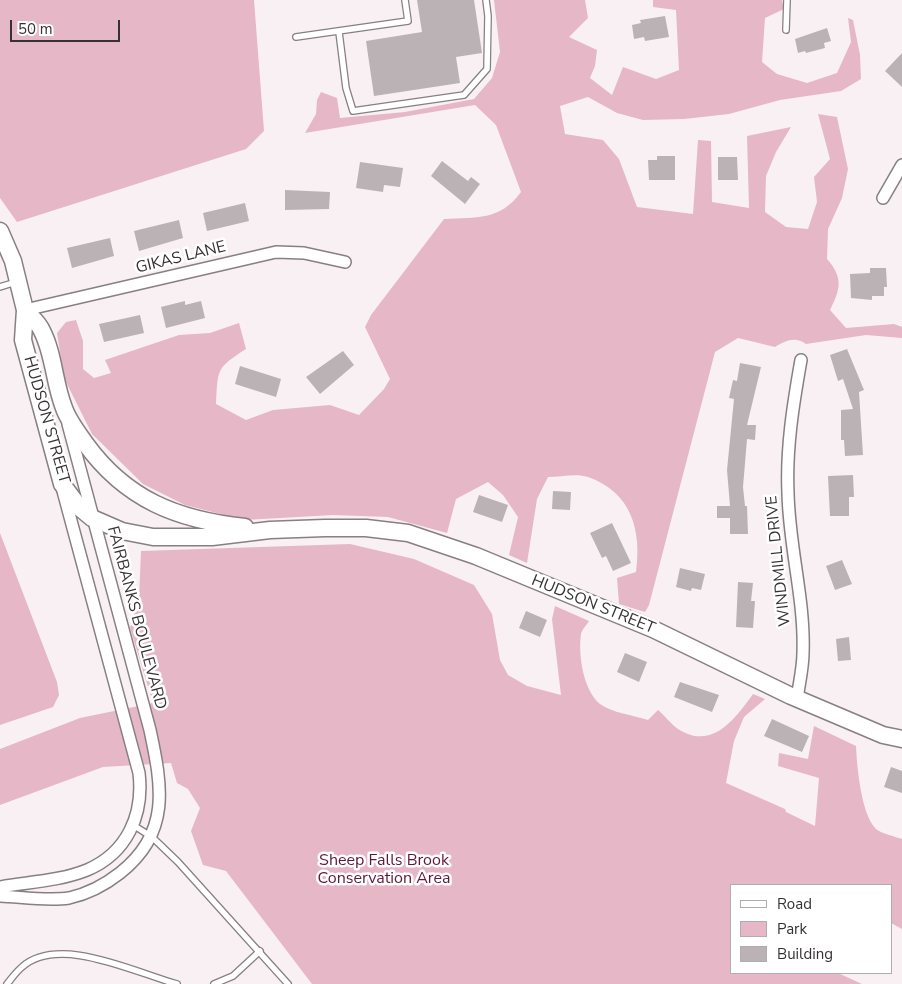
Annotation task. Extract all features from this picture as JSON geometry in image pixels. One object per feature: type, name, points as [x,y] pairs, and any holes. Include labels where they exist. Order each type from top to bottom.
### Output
[{"type":"street","points":[[883,198],[902,165]]},
{"type":"street","name":"HUDSON STREET","points":[[0,231],[13,261],[25,310],[23,340],[62,484],[71,499],[92,518],[122,531],[153,536],[212,537],[270,530],[366,528],[408,533],[434,541],[653,629],[797,698],[883,735],[902,739]]},
{"type":"street","name":"GIKAS LANE","points":[[25,310],[276,252],[304,253],[345,262]]},
{"type":"street","name":"HUDSON STREET","points":[[25,310],[42,330],[64,409],[100,462],[136,494],[166,509],[197,520],[270,530]]},
{"type":"street","name":"WINDMILL DRIVE","points":[[797,698],[804,655],[802,616],[792,548],[788,493],[790,426],[801,360]]},
{"type":"street","name":"FAIRBANKS BOULEVARD","points":[[64,409],[157,761],[160,803],[152,837]]},
{"type":"street","points":[[0,887],[73,874],[91,868],[113,852],[134,825],[140,806],[139,773],[62,484]]},
{"type":"street","points":[[0,896],[56,899],[84,893],[100,887],[136,859],[152,837]]},
{"type":"lane","points":[[296,37],[408,21],[405,0]]},
{"type":"lane","points":[[339,32],[346,88],[353,111],[464,95],[487,69],[488,16],[486,0]]},
{"type":"lane","points":[[786,30],[787,0]]},
{"type":"lane","points":[[0,287],[18,282]]},
{"type":"lane","points":[[134,825],[152,837],[178,862],[288,984]]},
{"type":"lane","points":[[214,984],[233,976],[260,951]]},
{"type":"lane","points":[[7,984],[23,965],[42,957],[61,953],[83,955],[177,984]]},
{"type":"green space","points":[[0,0],[254,0],[264,131],[246,149],[17,222],[0,198]]},
{"type":"green space","points":[[494,0],[585,0],[588,18],[569,37],[597,50],[595,66],[590,78],[612,95],[623,67],[656,79],[679,70],[676,10],[653,7],[653,0],[782,0],[784,9],[765,18],[762,62],[777,74],[807,83],[837,73],[851,42],[848,18],[853,20],[860,55],[861,79],[841,91],[780,100],[729,114],[684,119],[643,120],[617,113],[588,97],[560,106],[565,134],[603,140],[619,159],[637,207],[693,214],[698,140],[711,141],[712,202],[749,208],[747,136],[791,127],[776,152],[766,176],[765,212],[786,227],[808,229],[817,202],[814,177],[830,159],[818,114],[837,117],[848,169],[842,198],[828,229],[827,259],[836,272],[839,284],[830,310],[846,328],[894,324],[902,327],[902,338],[866,335],[806,344],[794,340],[786,341],[775,347],[738,338],[715,352],[649,605],[645,612],[619,604],[617,578],[636,572],[637,542],[635,527],[630,514],[624,503],[614,492],[588,477],[574,475],[548,477],[537,499],[527,563],[509,555],[518,517],[503,495],[488,482],[456,499],[447,533],[388,517],[333,515],[244,520],[185,505],[143,484],[92,434],[64,378],[57,333],[66,322],[76,320],[83,341],[83,369],[94,378],[111,373],[105,360],[179,335],[210,333],[239,323],[246,349],[220,370],[216,404],[246,420],[273,410],[330,405],[359,415],[384,389],[390,379],[365,327],[371,315],[444,219],[487,216],[496,213],[505,208],[521,192],[496,125],[475,105],[305,133],[316,114],[317,100],[321,92],[337,98],[340,118],[405,112],[474,99],[492,78],[500,52]]},
{"type":"green space","points":[[0,533],[57,682],[59,695],[53,707],[0,725]]},
{"type":"green space","name":"Sheep Falls Brook Conservation Area","points":[[350,544],[414,559],[474,585],[492,614],[500,660],[508,675],[527,686],[561,695],[552,619],[555,606],[589,621],[582,630],[580,642],[583,671],[589,690],[594,698],[610,710],[648,720],[658,710],[678,729],[690,735],[702,736],[722,729],[753,694],[765,699],[744,717],[734,741],[726,783],[785,809],[786,812],[815,826],[819,778],[778,766],[779,753],[808,759],[814,726],[856,746],[863,802],[871,822],[879,831],[902,839],[902,929],[892,924],[892,884],[730,884],[730,974],[840,974],[862,984],[312,984],[226,871],[203,865],[191,831],[200,808],[188,789],[177,783],[171,763],[103,767],[0,805],[0,749],[80,718],[153,703],[130,628],[139,599],[141,551]]},
{"type":"building","points":[[417,0],[474,0],[482,53],[456,57],[460,83],[374,96],[366,41],[422,32]]},
{"type":"building","points":[[665,16],[669,37],[645,41],[644,37],[634,39],[632,25],[641,23],[640,20]]},
{"type":"building","points":[[827,28],[831,41],[824,43],[825,48],[798,53],[795,39]]},
{"type":"building","points":[[902,53],[902,87],[885,71]]},
{"type":"building","points":[[657,156],[675,156],[675,180],[649,180],[648,160],[657,160]]},
{"type":"building","points":[[718,157],[737,157],[738,180],[718,180]]},
{"type":"building","points":[[442,161],[468,181],[471,177],[480,184],[465,204],[431,176]]},
{"type":"building","points":[[360,162],[403,168],[400,187],[384,185],[383,192],[356,188]]},
{"type":"building","points":[[285,190],[330,192],[329,209],[285,210]]},
{"type":"building","points":[[245,203],[249,221],[207,231],[203,213]]},
{"type":"building","points":[[179,220],[183,238],[139,251],[134,231]]},
{"type":"building","points":[[110,238],[114,256],[72,268],[67,248]]},
{"type":"building","points":[[870,268],[886,268],[887,287],[884,287],[884,296],[872,296],[872,300],[851,298],[850,274],[870,273]]},
{"type":"building","points":[[185,301],[185,305],[201,301],[205,318],[166,328],[161,307]]},
{"type":"building","points":[[140,315],[144,333],[104,342],[99,324]]},
{"type":"building","points":[[847,349],[864,390],[859,392],[863,455],[845,456],[844,440],[841,440],[841,410],[853,409],[843,379],[838,381],[830,355]]},
{"type":"building","points":[[343,351],[354,365],[320,394],[306,377]]},
{"type":"building","points":[[740,363],[761,367],[747,425],[756,425],[755,440],[747,439],[743,487],[745,506],[747,506],[748,534],[730,534],[730,518],[717,518],[717,506],[730,506],[727,470],[734,399],[729,398],[733,380],[737,381]]},
{"type":"building","points":[[240,366],[281,379],[276,397],[235,384]]},
{"type":"building","points":[[853,475],[854,497],[849,497],[849,516],[830,516],[828,476]]},
{"type":"building","points":[[553,491],[571,492],[570,510],[552,509]]},
{"type":"building","points":[[479,495],[508,505],[502,522],[473,512]]},
{"type":"building","points":[[612,523],[631,563],[613,571],[606,556],[602,558],[590,533]]},
{"type":"building","points":[[842,560],[852,584],[835,590],[826,566]]},
{"type":"building","points":[[680,568],[705,574],[701,590],[692,588],[691,591],[676,587]]},
{"type":"building","points":[[738,582],[753,583],[751,601],[755,601],[753,628],[736,627]]},
{"type":"building","points":[[526,611],[547,620],[540,637],[519,628]]},
{"type":"building","points":[[849,637],[851,660],[838,661],[836,639]]},
{"type":"building","points":[[625,653],[647,662],[639,682],[617,672]]},
{"type":"building","points":[[680,682],[719,695],[712,712],[674,697]]},
{"type":"building","points":[[772,719],[809,736],[802,752],[764,736]]},
{"type":"building","points":[[891,767],[902,771],[902,793],[884,787]]}]
